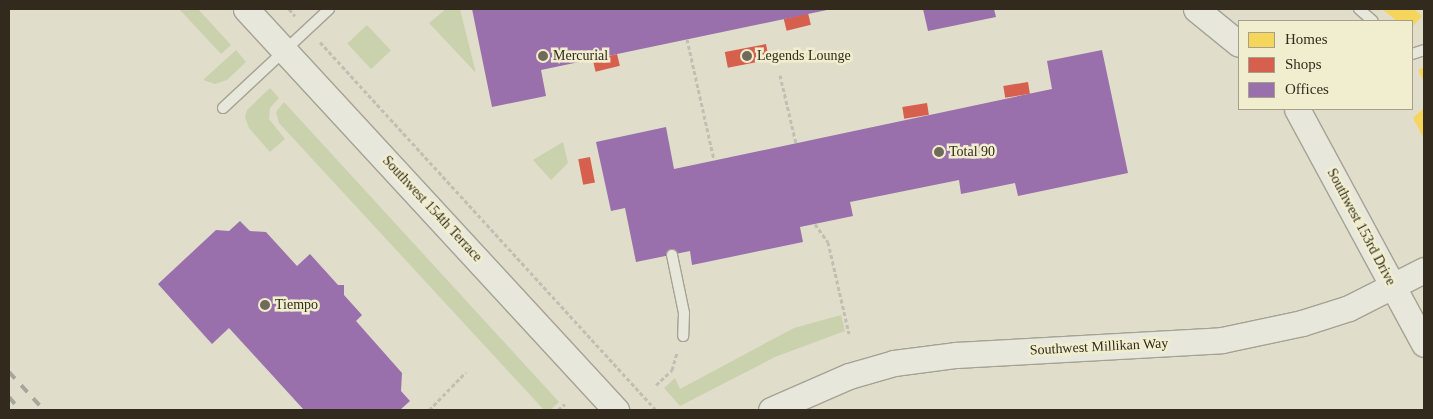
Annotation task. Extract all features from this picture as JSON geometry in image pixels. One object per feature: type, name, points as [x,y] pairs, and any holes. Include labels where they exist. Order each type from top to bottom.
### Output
[{"type":"street","name":"Southwest 154th Terrace","points":[[246,9],[616,410]]},
{"type":"street","points":[[1196,9],[1238,43]]},
{"type":"street","name":"Southwest 153rd Drive","points":[[1298,110],[1424,344]]},
{"type":"street","name":"Southwest Millikan Way","points":[[771,410],[849,376],[894,364],[956,355],[1222,340],[1302,324],[1349,308],[1424,270]]},
{"type":"lane","points":[[223,108],[329,9]]},
{"type":"lane","points":[[1359,9],[1373,20]]},
{"type":"lane","points":[[672,255],[684,313],[683,336]]},
{"type":"path","points":[[289,9],[656,410]]},
{"type":"path","points":[[687,39],[714,160]]},
{"type":"path","points":[[780,75],[796,143]]},
{"type":"path","points":[[815,224],[828,242],[849,334]]},
{"type":"path","points":[[656,385],[672,370],[683,336]]},
{"type":"path","points":[[429,410],[466,372]]},
{"type":"path","points":[[558,410],[565,404]]},
{"type":"green space","points":[[179,9],[198,9],[231,45],[221,54]]},
{"type":"green space","points":[[446,9],[460,9],[476,73],[429,23]]},
{"type":"green space","points":[[367,25],[391,51],[371,69],[347,43]]},
{"type":"green space","points":[[236,50],[246,62],[227,80],[215,84],[203,80]]},
{"type":"green space","points":[[270,88],[279,98],[270,108],[269,119],[285,139],[270,152],[249,128],[245,117],[247,110]]},
{"type":"green space","points":[[284,102],[559,402],[550,410],[544,410],[279,123],[276,112]]},
{"type":"green space","points":[[563,142],[568,163],[551,180],[533,160]]},
{"type":"green space","points":[[841,315],[845,331],[775,357],[680,406],[664,388],[675,378],[680,389],[794,328]]},
{"type":"building: Homes","points":[[1382,9],[1414,9],[1422,16],[1413,26],[1413,20],[1396,20]]},
{"type":"building: Homes","points":[[1424,67],[1424,82],[1418,70]]},
{"type":"building: Homes","points":[[1424,108],[1424,139],[1413,118]]},
{"type":"building: Shops","points":[[808,13],[811,25],[787,31],[784,19]]},
{"type":"building: Shops","name":"Legends Lounge","points":[[766,44],[769,60],[728,68],[725,52]]},
{"type":"building: Shops","points":[[617,54],[620,66],[596,72],[593,60]]},
{"type":"building: Shops","points":[[1028,82],[1030,94],[1005,98],[1003,86]]},
{"type":"building: Shops","points":[[927,103],[929,115],[904,119],[902,107]]},
{"type":"building: Shops","points":[[590,157],[595,183],[583,185],[578,159]]},
{"type":"building: Offices","name":"Mercurial","points":[[472,9],[827,10],[541,70],[546,96],[492,107]]},
{"type":"building: Offices","points":[[923,9],[994,9],[996,17],[928,31]]},
{"type":"building: Offices","name":"Total 90","points":[[1102,50],[1128,173],[1018,196],[1015,183],[961,194],[959,180],[850,202],[853,216],[800,227],[803,242],[692,265],[690,251],[636,262],[625,208],[611,211],[596,142],[666,127],[674,169],[1052,89],[1047,61]]},
{"type":"building: Offices","name":"Tiempo","points":[[240,221],[250,231],[266,232],[297,266],[310,254],[338,285],[344,285],[344,295],[362,315],[356,321],[402,373],[401,391],[410,401],[400,410],[304,410],[229,328],[212,344],[158,284],[216,230],[229,231]]},
{"type":"railway","points":[[9,372],[44,410]]},
{"type":"railway","points":[[9,397],[20,410]]},
{"type":"place","name":"Mercurial","points":[[543,56]]},
{"type":"place","name":"Legends Lounge","points":[[747,56]]},
{"type":"place","name":"Total 90","points":[[939,152]]},
{"type":"place","name":"Tiempo","points":[[265,305]]}]
